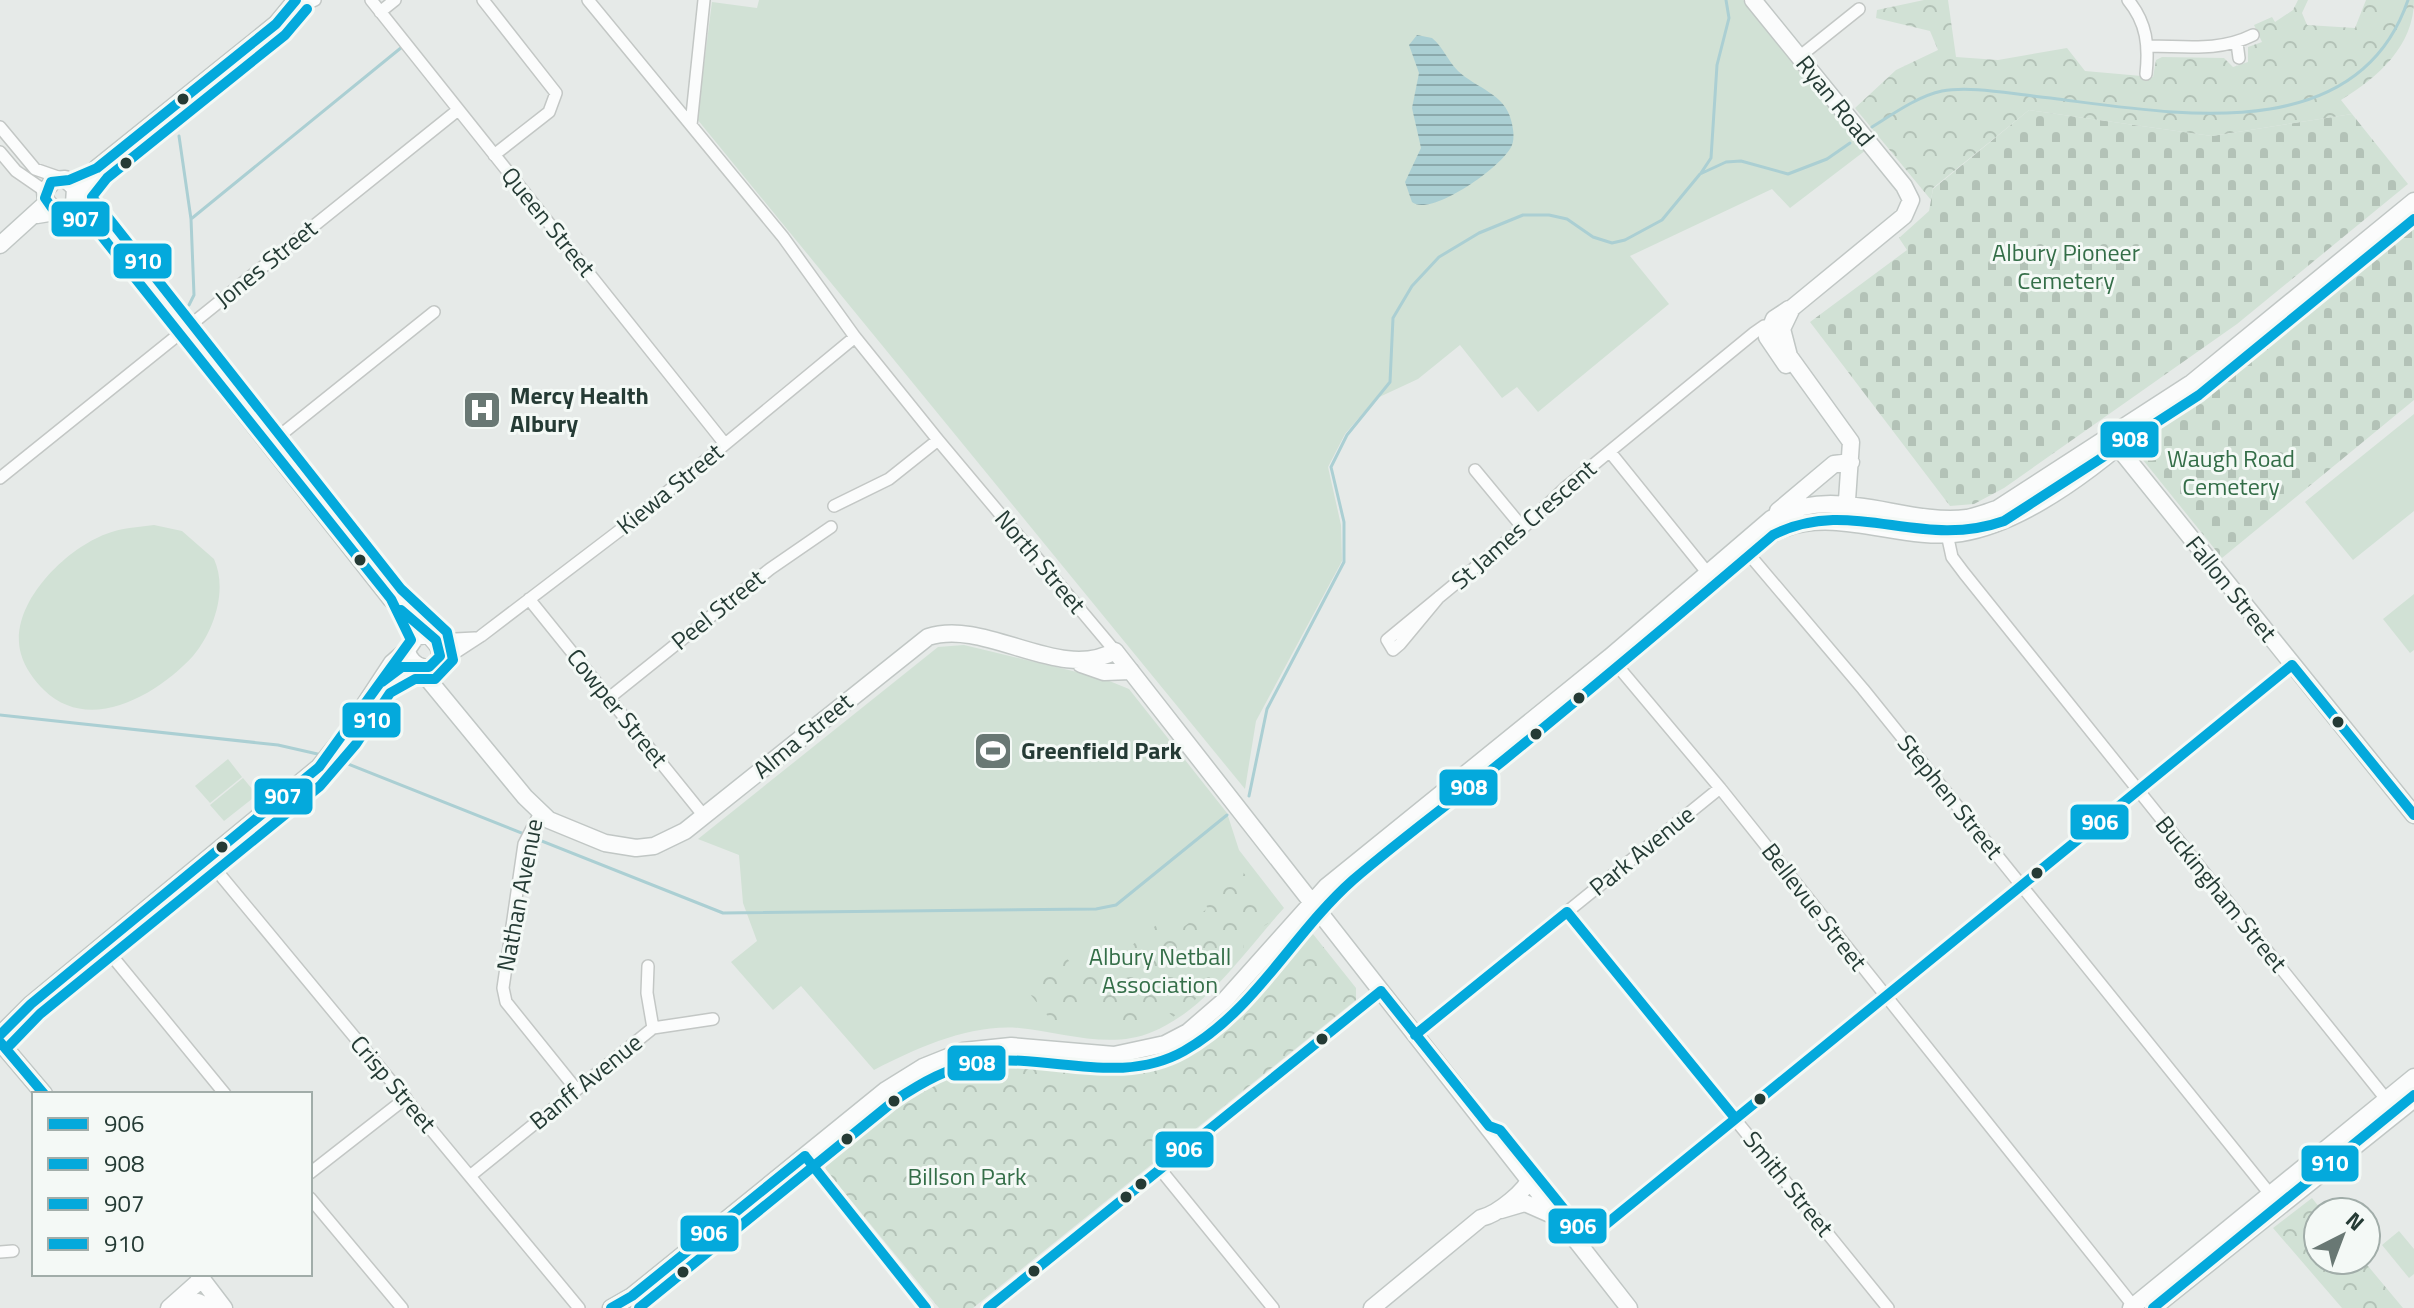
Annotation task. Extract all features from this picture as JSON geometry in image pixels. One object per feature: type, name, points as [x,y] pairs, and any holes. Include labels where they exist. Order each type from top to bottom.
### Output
[{"type":"street","points":[[0,245],[292,7],[315,0]]},
{"type":"street","name":"Queen Street","points":[[371,0],[725,444]]},
{"type":"street","points":[[380,12],[395,0]]},
{"type":"street","points":[[483,0],[556,93],[549,112],[494,155]]},
{"type":"street","name":"North Street","points":[[588,0],[783,237],[855,337],[938,440],[1131,671],[1489,1126],[1492,1137],[1588,1239],[1643,1308]]},
{"type":"street","points":[[691,125],[704,0]]},
{"type":"street","name":"Ryan Road","points":[[1753,0],[1904,186],[1911,204]]},
{"type":"street","points":[[2128,0],[2143,25],[2149,46],[2146,74]]},
{"type":"street","points":[[1799,57],[1859,9]]},
{"type":"street","points":[[2149,46],[2190,48],[2237,43],[2253,35]]},
{"type":"street","points":[[2237,43],[2239,58]]},
{"type":"street","name":"Jones Street","points":[[0,478],[458,110]]},
{"type":"street","points":[[0,127],[59,197],[96,229],[180,333],[391,599],[423,652],[392,663],[323,762],[31,1004],[0,1035]]},
{"type":"street","points":[[0,152],[16,171],[59,197]]},
{"type":"street","points":[[1684,595],[1717,576],[1786,527],[1810,523],[1947,534],[1970,531],[2023,510],[2190,384],[2414,201]]},
{"type":"street","name":"St James Crescent","points":[[1387,640],[1393,650],[1439,597],[1754,333],[1776,327],[1797,304],[1904,216],[1911,204]]},
{"type":"street","points":[[268,445],[434,312]]},
{"type":"street","points":[[1776,327],[1768,344],[1817,396],[1849,436],[1851,462],[1845,525]]},
{"type":"street","name":"Kiewa Street","points":[[423,652],[481,636],[855,337]]},
{"type":"street","points":[[834,506],[889,479],[938,440]]},
{"type":"street","points":[[1765,523],[1801,506],[1847,505],[1967,518],[1997,509],[2114,443]]},
{"type":"street","name":"Fallon Street","points":[[2114,443],[2414,815]]},
{"type":"street","name":"St James Crescent","points":[[1610,452],[1706,571]]},
{"type":"street","points":[[611,1308],[628,1302],[896,1083],[963,1051],[1011,1046],[1114,1055],[1139,1052],[1177,1039],[1225,1000],[1311,902],[1610,657],[1684,595],[1706,571],[1834,464],[1851,462]]},
{"type":"street","points":[[1475,470],[1523,528]]},
{"type":"street","name":"Peel Street","points":[[609,698],[770,569],[831,527]]},
{"type":"street","name":"Buckingham Street","points":[[1947,534],[1952,557],[2386,1099]]},
{"type":"street","name":"Stephen Street","points":[[1747,552],[2270,1194]]},
{"type":"street","name":"Cowper Street","points":[[529,599],[704,816]]},
{"type":"street","name":"Alma Street","points":[[535,820],[605,843],[636,848],[670,840],[928,637],[961,634],[1073,660],[1104,672],[1131,671]]},
{"type":"street","name":"Alma Street","points":[[1073,660],[1099,659],[1115,651]]},
{"type":"street","name":"Nathan Avenue","points":[[423,652],[452,707],[535,820],[525,842],[504,995],[576,1089]]},
{"type":"street","name":"Bellevue Street","points":[[1610,657],[1720,788],[2133,1307]]},
{"type":"street","points":[[1588,1239],[2292,665]]},
{"type":"street","name":"Park Avenue","points":[[1415,1035],[1720,788]]},
{"type":"street","name":"Crisp Street","points":[[207,859],[579,1308]]},
{"type":"street","name":"Smith Street","points":[[1567,912],[1888,1308]]},
{"type":"street","points":[[103,945],[223,1092]]},
{"type":"street","name":"Banff Avenue","points":[[470,1176],[653,1028],[648,966]]},
{"type":"street","points":[[988,1308],[1381,991]]},
{"type":"street","points":[[0,1023],[16,1009],[31,1004]]},
{"type":"street","points":[[653,1028],[713,1019]]},
{"type":"street","points":[[0,1042],[42,1092]]},
{"type":"street","points":[[2133,1307],[2414,1077]]},
{"type":"street","points":[[312,1171],[406,1098]]},
{"type":"street","points":[[2153,1308],[2414,1099]]},
{"type":"street","points":[[805,1156],[926,1308]]},
{"type":"street","points":[[1160,1169],[1273,1308]]},
{"type":"street","points":[[1372,1308],[1485,1217],[1528,1177]]},
{"type":"street","name":"North Street","points":[[1528,1177],[1629,1308]]},
{"type":"street","points":[[312,1200],[402,1308]]},
{"type":"street","points":[[1485,1217],[1525,1203],[1543,1209],[1561,1223]]},
{"type":"street","points":[[169,1308],[194,1277],[216,1305]]},
{"type":"street","points":[[183,1308],[200,1302],[216,1305]]},
{"type":"green space","points":[[759,0],[1743,0],[1866,150],[1790,208],[1772,189],[1630,256],[1669,304],[1538,412],[1517,387],[1502,398],[1460,345],[1418,379],[1375,399],[1345,434],[1328,467],[1341,525],[1342,561],[1256,721],[1245,789],[697,119],[712,2],[757,8]]},
{"type":"green space","points":[[1924,0],[1948,0],[1956,57],[1998,60],[2067,48],[2085,71],[2153,77],[2156,60],[2162,57],[2224,58],[2233,67],[2248,62],[2248,47],[2262,42],[2254,25],[2272,17],[2275,22],[2293,10],[2298,0],[2308,0],[2302,13],[2307,25],[2355,28],[2366,0],[2414,0],[2408,32],[2401,46],[2368,81],[2341,100],[2352,114],[2212,136],[2029,110],[1933,188],[1931,200],[1855,108],[1896,70],[1938,50],[1930,31],[1876,18],[1877,10]]},
{"type":"green space","name":"Albury Pioneer Cemetery","points":[[2029,110],[2212,136],[2352,114],[2408,184],[2237,324],[2004,488],[1974,504],[1950,506],[1810,322],[1907,250],[1899,238],[1929,211],[1933,189]]},
{"type":"green space","name":"Waugh Road Cemetery","points":[[2414,224],[2414,400],[2222,558],[2135,450]]},
{"type":"green space","points":[[2414,414],[2414,511],[2353,560],[2305,502]]},
{"type":"green space","points":[[154,525],[182,531],[214,559],[220,584],[219,597],[207,635],[193,656],[143,695],[102,709],[82,709],[62,703],[37,682],[21,654],[19,636],[31,599],[57,566],[90,541],[118,530]]},
{"type":"green space","points":[[2414,594],[2414,650],[2410,653],[2383,619]]},
{"type":"green space","points":[[964,645],[1102,678],[1129,689],[1227,813],[1239,850],[1284,908],[1207,994],[1172,1022],[1152,1032],[1120,1040],[1103,1040],[1019,1028],[981,1030],[944,1039],[874,1070],[801,986],[773,1010],[731,962],[757,941],[743,903],[739,855],[698,839],[938,647]]},
{"type":"green space","points":[[228,759],[242,777],[210,803],[195,786]]},
{"type":"green space","points":[[243,778],[257,795],[224,821],[210,805]]},
{"type":"green space","name":"Albury Netball Association","points":[[1242,871],[1276,911],[1275,918],[1244,941],[1243,951],[1209,978],[1210,988],[1173,1017],[1164,1007],[1129,1036],[1099,1003],[1061,1032],[1025,988],[1064,955],[1075,968],[1114,939],[1125,951],[1160,922],[1172,936],[1208,908],[1203,902]]},
{"type":"green space","name":"Billson Park","points":[[1301,933],[1313,934],[1356,988],[1356,1000],[973,1308],[939,1308],[826,1170],[824,1158],[887,1102],[937,1073],[964,1063],[991,1057],[1018,1057],[1116,1066],[1155,1061],[1174,1054],[1193,1044],[1227,1016]]},
{"type":"green space","points":[[2302,1206],[2302,1262],[2273,1228]]},
{"type":"green space","points":[[2399,1231],[2414,1249],[2414,1274],[2409,1278],[2382,1245]]},
{"type":"green space","points":[[2314,1276],[2376,1276],[2403,1308],[2342,1308]]},
{"type":"water","points":[[1417,35],[1432,38],[1458,71],[1503,104],[1508,111],[1514,136],[1506,154],[1482,176],[1449,197],[1421,205],[1412,202],[1405,182],[1421,148],[1412,108],[1419,73],[1409,45]]},
{"type":"waterway","points":[[1701,173],[1711,158],[1717,65],[1729,18],[1726,0]]},
{"type":"waterway","points":[[1872,127],[1924,97],[1964,89],[2192,113],[2247,112],[2299,103],[2344,83],[2382,49],[2408,0]]},
{"type":"waterway","points":[[191,219],[402,47]]},
{"type":"waterway","points":[[179,136],[191,219],[194,295],[189,305]]},
{"type":"waterway","points":[[1249,796],[1267,709],[1344,562],[1344,522],[1331,467],[1347,435],[1390,382],[1393,318],[1412,286],[1439,257],[1479,233],[1523,215],[1567,219],[1593,237],[1612,243],[1625,240],[1662,220],[1700,174],[1726,162],[1741,161],[1788,174],[1827,159],[1850,143]]},
{"type":"waterway","points":[[0,715],[278,745],[322,755]]},
{"type":"waterway","points":[[333,758],[723,913],[1096,909],[1116,905],[1227,815]]},
{"type":"transit line","name":"907","points":[[0,1035],[31,1004],[319,767],[411,640],[391,599],[96,229],[67,210],[52,208],[45,198],[51,182],[69,180],[97,168],[276,24],[296,0]]},
{"type":"transit line","name":"910","points":[[10,1045],[40,1014],[320,786],[356,744],[390,693],[415,679],[435,679],[453,660],[447,632],[401,589],[92,197],[107,178],[285,35],[307,9]]},
{"type":"transit line","name":"908","points":[[639,1308],[894,1101],[936,1076],[970,1064],[1007,1060],[1084,1067],[1135,1067],[1184,1051],[1232,1015],[1311,923],[1353,880],[1538,732],[1773,535],[1802,524],[1830,520],[1943,530],[1973,529],[2004,521],[2199,395],[2414,219]]},
{"type":"transit line","name":"907","points":[[382,682],[402,667],[429,667],[440,656],[436,640],[401,610]]},
{"type":"transit line","name":"906","points":[[2292,665],[2414,815]]},
{"type":"transit line","name":"906","points":[[1381,991],[1489,1126],[1500,1130],[1588,1239],[2292,665]]},
{"type":"transit line","name":"906","points":[[1415,1035],[1567,912],[1735,1118]]},
{"type":"transit line","name":"906","points":[[988,1308],[1381,991]]},
{"type":"transit line","name":"907","points":[[0,1042],[42,1092]]},
{"type":"transit line","name":"910","points":[[2153,1308],[2414,1095]]},
{"type":"transit line","name":"906","points":[[805,1156],[926,1308]]},
{"type":"transit line","name":"906","points":[[611,1308],[632,1296],[805,1156]]},
{"type":"place","name":"Mercy Health Albury","points":[[482,410]]},
{"type":"place","name":"Greenfield Park","points":[[993,751]]}]
